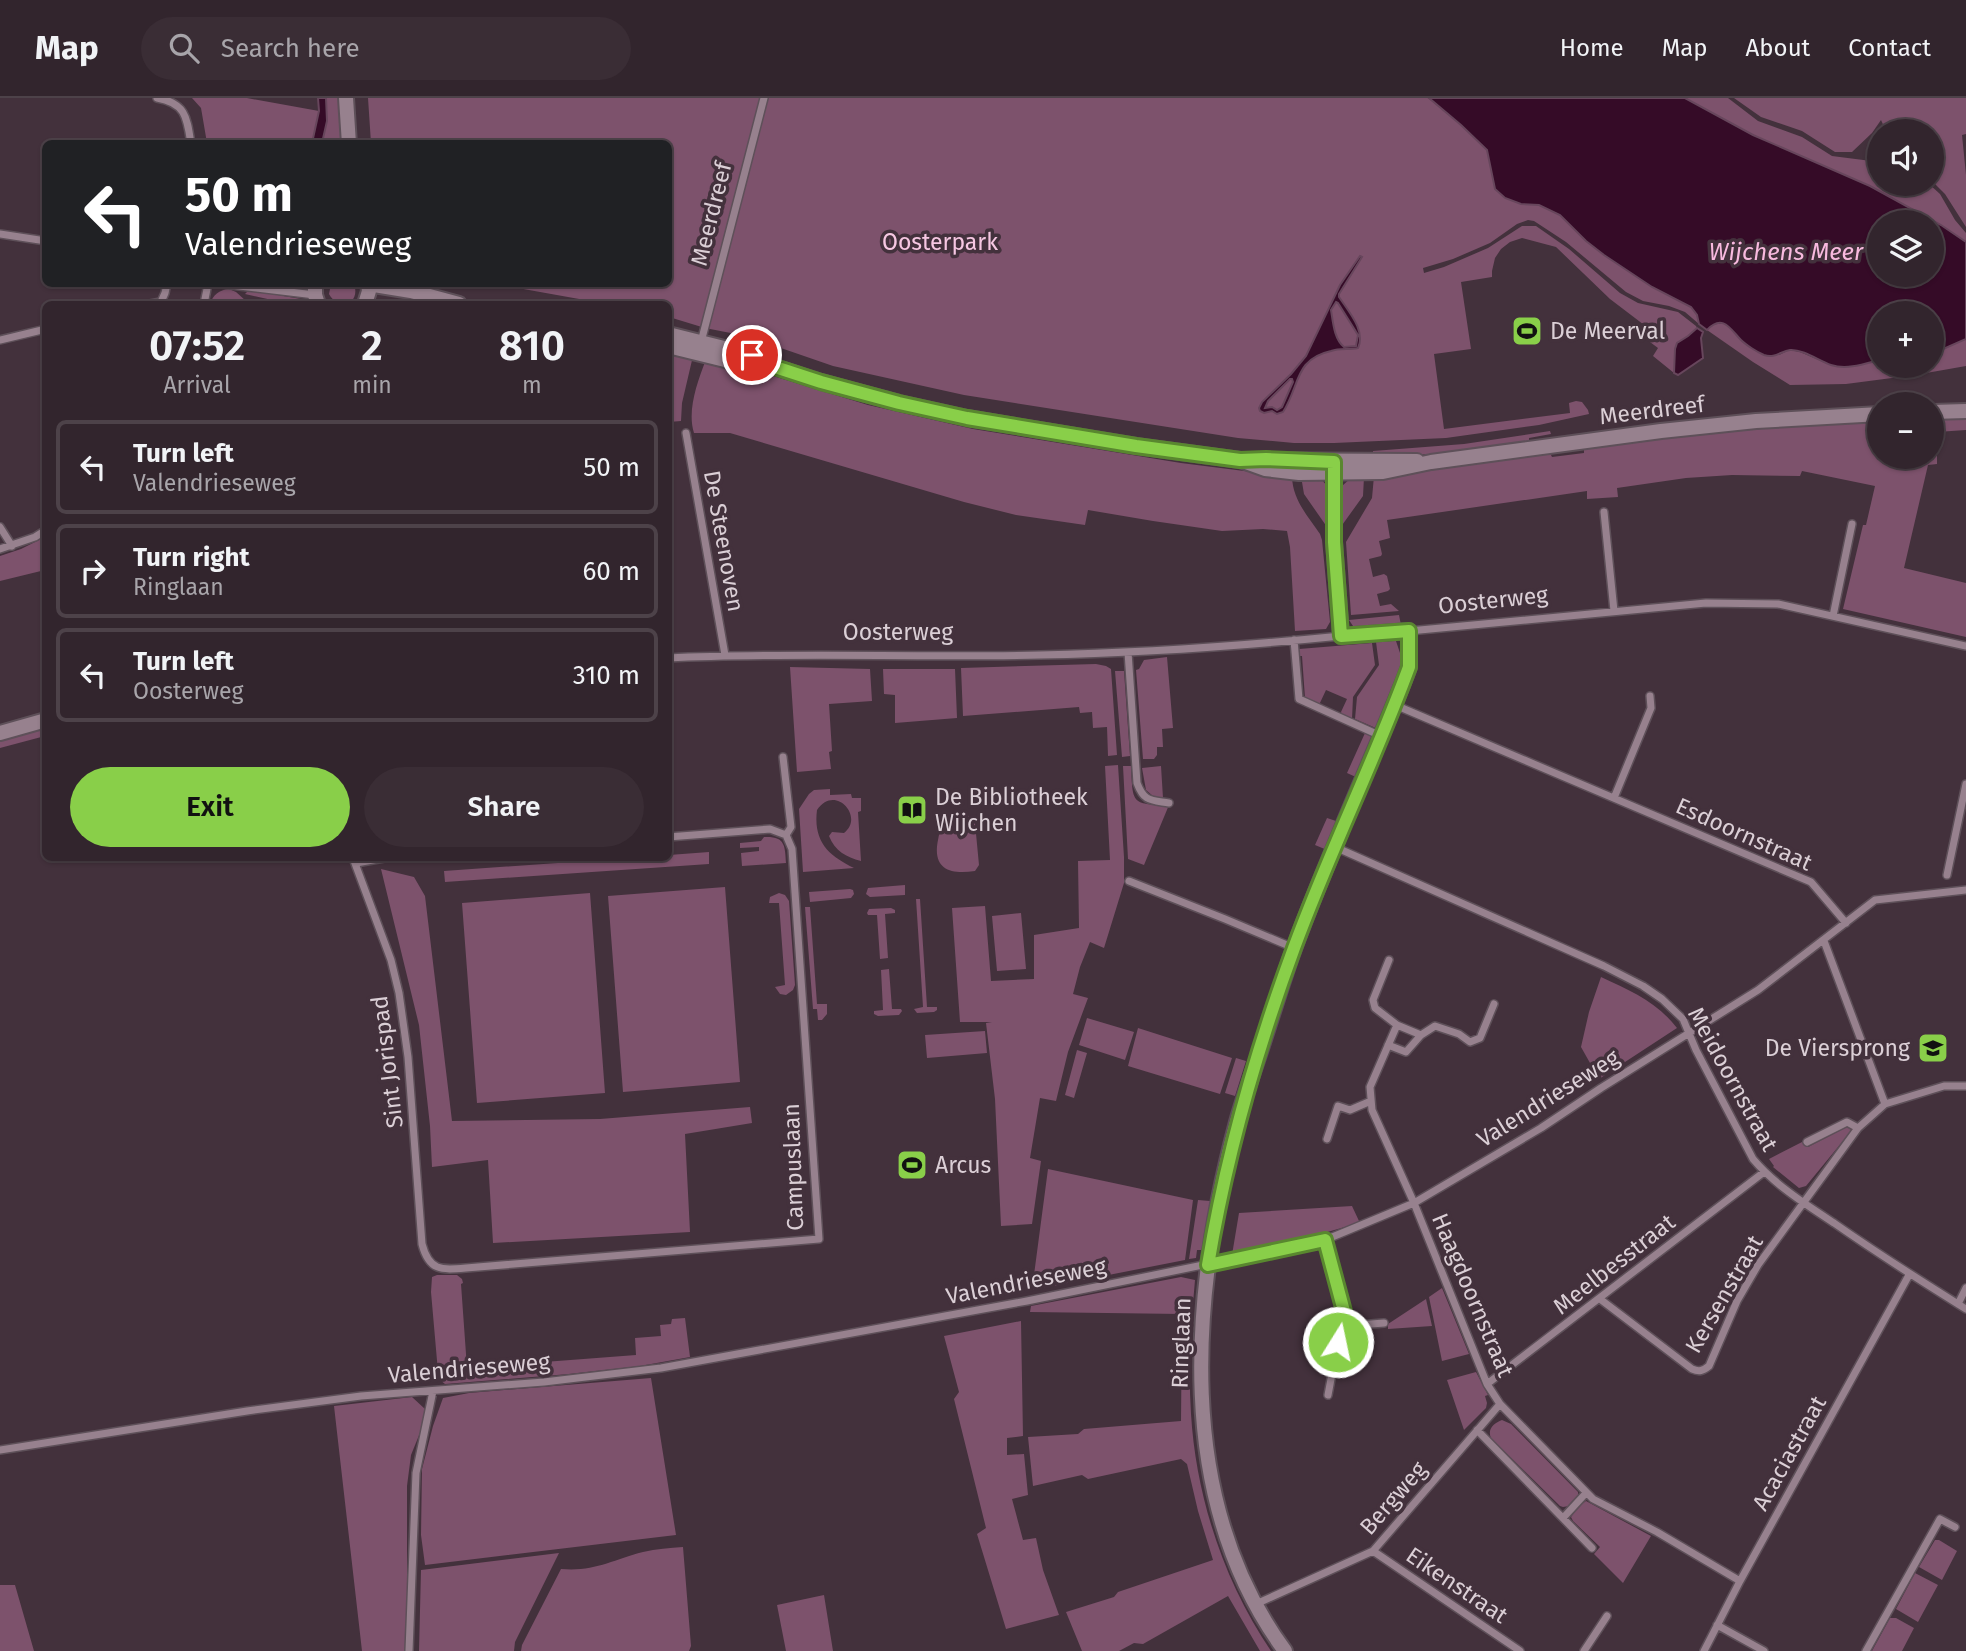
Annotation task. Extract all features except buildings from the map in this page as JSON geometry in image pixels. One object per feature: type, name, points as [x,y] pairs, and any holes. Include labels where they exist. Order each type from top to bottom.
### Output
[{"type":"street","points":[[158,98],[180,107],[188,119],[191,140]]},
{"type":"street","points":[[346,98],[349,140]]},
{"type":"street","name":"Meerdreef","points":[[700,347],[764,98]]},
{"type":"street","points":[[0,234],[42,240]]},
{"type":"street","points":[[250,287],[316,294]]},
{"type":"street","points":[[386,287],[448,301]]},
{"type":"street","points":[[0,340],[42,330]]},
{"type":"street","name":"Meerdreef","points":[[672,336],[700,347]]},
{"type":"street","name":"Meerdreef","points":[[672,345],[752,355],[775,367],[899,403],[967,418],[1240,460],[1275,470],[1334,467],[1383,472],[1431,462],[1661,431],[1756,421],[1867,415]]},
{"type":"street","points":[[1944,411],[1963,410]]},
{"type":"street","name":"De Steenoven","points":[[686,433],[725,655]]},
{"type":"street","points":[[1334,467],[1334,542],[1341,636]]},
{"type":"street","points":[[1604,512],[1614,611]]},
{"type":"street","points":[[1833,616],[1852,524]]},
{"type":"street","points":[[0,527],[12,546]]},
{"type":"street","points":[[0,550],[42,532]]},
{"type":"street","name":"Oosterweg","points":[[672,658],[725,655],[1039,655],[1128,652],[1409,631],[1706,603],[1778,604],[1966,646]]},
{"type":"street","name":"Ringlaan","points":[[1285,1651],[1255,1604],[1232,1551],[1217,1507],[1206,1457],[1201,1363],[1208,1265],[1219,1201],[1238,1121],[1294,948],[1409,667],[1409,631]]},
{"type":"street","points":[[1294,640],[1299,699],[1381,736]]},
{"type":"street","points":[[1128,652],[1137,783],[1147,799],[1169,803]]},
{"type":"street","points":[[1614,798],[1651,708],[1650,696]]},
{"type":"street","name":"Esdoornstraat","points":[[1395,705],[1811,882],[1846,923]]},
{"type":"street","points":[[0,733],[42,721]]},
{"type":"street","name":"Campuslaan","points":[[433,1266],[466,1268],[819,1239],[792,849],[786,835],[791,827],[783,757]]},
{"type":"street","points":[[1947,875],[1966,784]]},
{"type":"street","points":[[672,837],[770,829],[786,835]]},
{"type":"street","name":"Meidoornstraat","points":[[1334,847],[1604,966],[1662,999],[1683,1019],[1696,1050],[1753,1159],[1764,1172],[1803,1203],[1909,1275],[1966,1309]]},
{"type":"street","name":"Sint Jorispad","points":[[355,861],[391,960],[399,993],[408,1057],[422,1244],[426,1258],[433,1266]]},
{"type":"street","points":[[1129,881],[1294,948]]},
{"type":"street","name":"Valendrieseweg","points":[[0,1450],[360,1396],[602,1376],[661,1368],[1208,1265],[1325,1240],[1414,1203],[1541,1128],[1758,990],[1875,900],[1966,890]]},
{"type":"street","points":[[1824,941],[1885,1104]]},
{"type":"street","points":[[1389,960],[1373,1000],[1375,1008],[1396,1025],[1421,1035]]},
{"type":"street","points":[[1388,1045],[1406,1052],[1421,1035],[1435,1026],[1460,1034],[1470,1042],[1480,1038],[1494,1004]]},
{"type":"street","points":[[1327,1139],[1338,1106],[1350,1110],[1371,1101],[1370,1087],[1396,1025]]},
{"type":"street","points":[[1803,1203],[1858,1129],[1885,1104],[1944,1086],[1966,1086]]},
{"type":"street","name":"Haagdoornstraat","points":[[1371,1101],[1372,1110],[1414,1203],[1487,1384],[1500,1404],[1593,1499],[1657,1532],[1740,1581]]},
{"type":"street","points":[[1807,1142],[1847,1122],[1858,1129]]},
{"type":"street","name":"Meelbesstraat","points":[[1487,1384],[1764,1172]]},
{"type":"street","name":"Kersenstraat","points":[[1600,1299],[1692,1369],[1704,1370],[1709,1366],[1737,1301],[1758,1265],[1803,1203]]},
{"type":"street","points":[[1325,1240],[1346,1326],[1338,1342],[1328,1395]]},
{"type":"street","name":"Acaciastraat","points":[[1704,1651],[1909,1275]]},
{"type":"street","points":[[1958,1304],[1966,1288]]},
{"type":"street","points":[[1346,1326],[1384,1323]]},
{"type":"street","points":[[409,1651],[416,1474],[433,1391]]},
{"type":"street","name":"Bergweg","points":[[1255,1604],[1373,1551],[1500,1404]]},
{"type":"street","points":[[1477,1430],[1592,1548]]},
{"type":"street","points":[[1563,1518],[1586,1493]]},
{"type":"street","points":[[1866,1651],[1940,1519],[1955,1527]]},
{"type":"street","name":"Eikenstraat","points":[[1373,1551],[1520,1651]]},
{"type":"street","points":[[1584,1651],[1607,1616]]},
{"type":"street","points":[[1717,1625],[1764,1651]]},
{"type":"green space","points":[[192,98],[247,98],[319,111],[313,140],[206,140],[201,108]]},
{"type":"green space","points":[[326,98],[338,98],[341,140],[323,140],[327,121]]},
{"type":"green space","name":"Oosterpark","points":[[368,98],[1428,98],[1487,150],[1495,188],[1521,204],[1539,205],[1560,215],[1604,255],[1652,287],[1691,307],[1699,324],[1685,312],[1643,301],[1626,292],[1566,242],[1534,221],[1528,220],[1517,224],[1490,243],[1423,268],[1424,273],[1488,248],[1522,226],[1536,226],[1569,249],[1620,293],[1638,303],[1678,312],[1696,326],[1697,328],[1677,343],[1674,373],[1653,356],[1658,348],[1650,342],[1656,334],[1610,299],[1556,247],[1522,238],[1501,249],[1495,258],[1492,277],[1461,282],[1471,349],[1434,354],[1444,429],[1570,413],[1569,403],[1576,401],[1582,402],[1589,414],[1539,425],[1446,438],[1294,443],[1238,438],[964,395],[833,366],[746,336],[672,318],[672,301],[590,301],[513,287],[672,287],[672,140],[371,140]]},
{"type":"green space","points":[[1685,98],[1728,98],[1758,121],[1802,137],[1832,156],[1867,160],[1867,187],[1772,144]]},
{"type":"green space","points":[[1734,98],[1966,98],[1966,134],[1962,135],[1966,175],[1966,227],[1944,193],[1944,119],[1867,119],[1867,138],[1852,152],[1835,152],[1802,131],[1761,117]]},
{"type":"green space","points":[[1887,196],[1941,196],[1966,233],[1966,242],[1944,227],[1944,210],[1915,210]]},
{"type":"green space","points":[[330,287],[354,287],[352,301],[335,301],[329,294]]},
{"type":"green space","points":[[222,290],[236,292],[246,301],[212,301]]},
{"type":"green space","points":[[247,292],[305,301],[276,301],[245,294]]},
{"type":"green space","points":[[1724,323],[1733,328],[1741,340],[1779,355],[1789,350],[1800,352],[1833,366],[1848,367],[1867,363],[1867,378],[1892,378],[1846,384],[1790,385],[1707,330],[1711,325]]},
{"type":"green space","points":[[1966,339],[1966,366],[1944,370],[1944,349]]},
{"type":"green space","points":[[672,352],[693,356],[682,403],[681,421],[672,422]]},
{"type":"green space","points":[[705,362],[750,374],[749,378],[757,380],[758,375],[773,376],[868,405],[973,429],[1181,463],[1292,477],[1298,500],[1322,540],[1330,622],[1326,629],[1295,631],[1287,531],[1222,531],[1088,510],[1085,525],[1016,515],[730,433],[694,433],[692,406]]},
{"type":"green space","points":[[1966,418],[1966,430],[1944,432],[1944,419]]},
{"type":"green space","points":[[1867,422],[1867,469],[1927,469],[1904,568],[1966,583],[1966,637],[1843,609],[1875,486],[1802,471],[1800,476],[1732,475],[1686,478],[1617,488],[1618,497],[1587,499],[1587,491],[1387,520],[1390,538],[1379,541],[1381,556],[1369,559],[1373,577],[1384,574],[1387,576],[1390,589],[1377,594],[1380,606],[1391,604],[1399,611],[1351,615],[1346,542],[1372,498],[1374,476],[1550,453],[1552,457],[1584,453],[1584,448],[1805,425]]},
{"type":"green space","points":[[1550,431],[1551,434],[1529,438],[1529,442],[1457,452],[1373,458],[1373,451],[1464,444]]},
{"type":"green space","points":[[1301,476],[1320,478],[1329,488],[1327,527],[1304,494]]},
{"type":"green space","points":[[1364,477],[1363,496],[1340,528],[1342,486],[1351,478]]},
{"type":"green space","points":[[42,538],[42,571],[0,581],[0,556]]},
{"type":"green space","points":[[1399,615],[1401,625],[1359,628],[1353,626],[1349,620]]},
{"type":"green space","points":[[1396,641],[1401,656],[1405,656],[1404,663],[1378,729],[1355,719],[1357,697],[1379,665],[1376,642]]},
{"type":"green space","points":[[1372,643],[1375,665],[1353,697],[1352,719],[1341,712],[1347,699],[1326,690],[1319,705],[1305,698],[1302,656],[1299,649]]},
{"type":"green space","points":[[1167,657],[1173,728],[1162,729],[1163,747],[1157,747],[1154,759],[1143,759],[1136,670],[1144,660]]},
{"type":"green space","points":[[1096,664],[1111,669],[1117,755],[1108,756],[1107,727],[1093,728],[1092,712],[1080,713],[1079,707],[963,716],[961,668]]},
{"type":"green space","points":[[790,667],[870,669],[872,701],[829,704],[831,769],[797,772]]},
{"type":"green space","points":[[883,669],[955,669],[957,718],[895,723],[895,695],[884,694]]},
{"type":"green space","points":[[1115,671],[1124,671],[1130,756],[1122,757]]},
{"type":"green space","points":[[42,728],[42,737],[0,748],[0,739]]},
{"type":"green space","points":[[1365,733],[1375,737],[1358,778],[1347,773]]},
{"type":"green space","points":[[1118,765],[1124,883],[1104,948],[1090,942],[1080,967],[1073,994],[1088,998],[1068,1052],[1056,1101],[1040,1098],[1030,1158],[1041,1161],[1032,1224],[1001,1226],[995,1099],[986,1023],[992,1022],[960,1022],[952,908],[985,906],[991,981],[1034,979],[1034,935],[1079,928],[1078,861],[1110,860],[1105,766]]},
{"type":"green space","points":[[1123,766],[1131,766],[1132,787],[1136,799],[1147,804],[1169,805],[1144,865],[1128,859]]},
{"type":"green space","points":[[1161,766],[1163,798],[1154,797],[1146,790],[1142,768]]},
{"type":"green space","points":[[830,789],[830,795],[851,794],[852,798],[861,798],[861,811],[858,812],[861,861],[842,853],[831,841],[829,836],[832,832],[844,833],[850,826],[851,819],[845,805],[832,800],[817,810],[816,821],[820,839],[830,853],[854,868],[803,872],[799,809],[814,790]]},
{"type":"green space","points":[[965,813],[975,823],[979,865],[975,871],[951,871],[940,864],[938,840],[942,826],[950,815],[951,824],[964,823]]},
{"type":"green space","points":[[1327,818],[1339,822],[1327,850],[1315,845]]},
{"type":"green space","points":[[764,837],[780,840],[786,863],[742,866],[741,853],[759,851],[759,847],[740,848],[740,843],[761,841]]},
{"type":"green space","points":[[709,852],[709,864],[445,882],[444,871],[586,861],[672,861],[672,855]]},
{"type":"green space","points":[[381,869],[414,877],[425,896],[452,1121],[600,1119],[750,1107],[752,1123],[685,1134],[690,1232],[493,1243],[488,1160],[432,1167],[419,1025]]},
{"type":"green space","points":[[905,885],[905,895],[870,897],[866,894],[868,888]]},
{"type":"green space","points":[[725,887],[740,1082],[623,1092],[608,896]]},
{"type":"green space","points":[[850,889],[854,894],[851,898],[810,902],[809,892]]},
{"type":"green space","points":[[590,893],[605,1093],[477,1103],[462,903]]},
{"type":"green space","points":[[779,893],[785,895],[789,901],[795,985],[786,995],[780,994],[775,987],[785,985],[779,903],[769,903],[770,897]]},
{"type":"green space","points":[[916,899],[920,899],[927,1007],[937,1007],[934,1012],[917,1013],[914,1009],[923,1007]]},
{"type":"green space","points":[[805,907],[810,907],[817,1004],[827,1004],[827,1014],[822,1020],[818,1020],[817,1009],[813,1009]]},
{"type":"green space","points":[[891,908],[895,913],[885,914],[888,958],[880,959],[877,915],[867,913],[869,909]]},
{"type":"green space","points":[[1021,913],[1026,969],[997,971],[992,916]]},
{"type":"green space","points":[[889,969],[892,1009],[902,1011],[899,1015],[878,1016],[874,1011],[883,1010],[881,970]]},
{"type":"green space","points":[[1601,977],[1652,1004],[1677,1028],[1599,1079],[1581,1047]]},
{"type":"green space","points":[[1087,1018],[1134,1032],[1125,1060],[1079,1045]]},
{"type":"green space","points":[[1138,1028],[1232,1058],[1220,1094],[1128,1066]]},
{"type":"green space","points":[[985,1031],[987,1053],[927,1058],[925,1035]]},
{"type":"green space","points":[[1077,1050],[1087,1053],[1074,1098],[1065,1095]]},
{"type":"green space","points":[[1236,1058],[1246,1061],[1235,1096],[1225,1093]]},
{"type":"green space","points":[[1847,1127],[1852,1130],[1806,1186],[1799,1188],[1773,1167],[1769,1159],[1804,1141],[1808,1147]]},
{"type":"green space","points":[[1048,1169],[1193,1200],[1185,1260],[1032,1290]]},
{"type":"green space","points":[[1198,1200],[1210,1201],[1202,1250],[1197,1250],[1196,1258],[1189,1259]]},
{"type":"green space","points":[[1352,1206],[1359,1221],[1352,1225],[1278,1246],[1232,1255],[1239,1213]]},
{"type":"green space","points":[[457,1275],[462,1279],[467,1368],[636,1355],[635,1338],[661,1336],[660,1325],[671,1324],[672,1319],[685,1318],[690,1357],[569,1374],[445,1384],[440,1380],[438,1372],[431,1292],[432,1277]]},
{"type":"green space","points":[[1181,1277],[1195,1280],[1190,1347],[1190,1397],[1194,1445],[1206,1507],[1226,1568],[1239,1597],[1271,1651],[1260,1651],[1228,1596],[1143,1644],[1134,1643],[1119,1651],[1082,1651],[1066,1612],[1213,1560],[1187,1464],[1181,1459],[1088,1479],[1082,1475],[1033,1486],[1028,1437],[1078,1434],[1084,1429],[1181,1421],[1182,1314],[1030,1312],[1031,1306]]},
{"type":"green space","points":[[1442,1288],[1469,1354],[1442,1361],[1429,1297]]},
{"type":"green space","points":[[1426,1299],[1432,1326],[1388,1329],[1388,1324]]},
{"type":"green space","points":[[1021,1321],[1023,1436],[1007,1438],[1007,1455],[1024,1454],[1028,1495],[1012,1499],[1023,1540],[1036,1538],[1043,1570],[1059,1615],[1006,1629],[977,1534],[986,1528],[954,1399],[959,1392],[944,1336]]},
{"type":"green space","points":[[1476,1372],[1488,1395],[1485,1396],[1486,1408],[1464,1430],[1447,1380]]},
{"type":"green space","points":[[651,1378],[676,1535],[425,1565],[421,1535],[422,1469],[443,1398],[469,1393]]},
{"type":"green space","points":[[412,1397],[425,1409],[424,1423],[411,1455],[407,1486],[407,1651],[362,1651],[334,1406]]},
{"type":"green space","points":[[1502,1420],[1511,1424],[1578,1492],[1578,1496],[1569,1506],[1560,1506],[1491,1438],[1492,1427]]},
{"type":"green space","points":[[1586,1501],[1651,1536],[1623,1583],[1594,1554],[1600,1547],[1571,1517]]},
{"type":"green space","points":[[1935,1540],[1957,1551],[1942,1580],[1919,1567]]},
{"type":"green space","points":[[683,1547],[691,1646],[689,1651],[521,1651],[561,1569],[593,1567],[643,1552]]},
{"type":"green space","points":[[559,1553],[515,1642],[514,1651],[419,1651],[421,1570]]},
{"type":"green space","points":[[1915,1573],[1938,1585],[1918,1622],[1896,1609]]},
{"type":"green space","points":[[0,1585],[15,1585],[34,1651],[0,1651]]},
{"type":"green space","points":[[824,1595],[833,1651],[786,1651],[777,1605]]},
{"type":"green space","points":[[1890,1618],[1896,1618],[1914,1628],[1902,1651],[1872,1651]]},
{"type":"water","points":[[318,98],[326,98],[327,121],[323,140],[313,140],[319,111]]},
{"type":"water","name":"Wijchens Meer","points":[[1429,98],[1685,98],[1753,135],[1867,185],[1867,196],[1888,196],[1914,210],[1867,210],[1867,287],[1944,287],[1944,227],[1966,242],[1966,339],[1944,349],[1944,301],[1867,301],[1867,363],[1843,367],[1831,365],[1795,350],[1771,356],[1764,355],[1746,344],[1722,323],[1707,330],[1699,324],[1691,307],[1652,287],[1604,255],[1560,215],[1539,205],[1521,204],[1505,198],[1495,189],[1487,150]]},
{"type":"water","points":[[1360,256],[1362,257],[1339,294],[1358,328],[1360,342],[1358,348],[1334,350],[1310,360],[1299,375],[1283,412],[1277,414],[1260,411],[1262,402],[1306,356],[1340,285]],"holes":[[[1336,302],[1358,335],[1356,346],[1344,347],[1338,340],[1331,310]],[[1290,379],[1293,382],[1282,407],[1277,410],[1272,407],[1265,408],[1268,401]]]},
{"type":"water","points":[[1697,328],[1703,332],[1703,358],[1678,375],[1674,373],[1677,343]]},
{"type":"place","name":"De Meerval","points":[[1527,331]]},
{"type":"place","name":"De Bibliotheek Wijchen","points":[[912,810]]},
{"type":"place","name":"De Viersprong","points":[[1933,1048]]},
{"type":"place","name":"Arcus","points":[[912,1165]]},
{"type":"route","points":[[752,355],[775,367],[821,382],[967,418],[1240,460],[1334,462],[1334,542],[1341,636],[1409,631],[1409,667],[1294,948],[1238,1121],[1219,1201],[1208,1265],[1325,1240],[1345,1315],[1346,1326],[1338,1342]]}]
